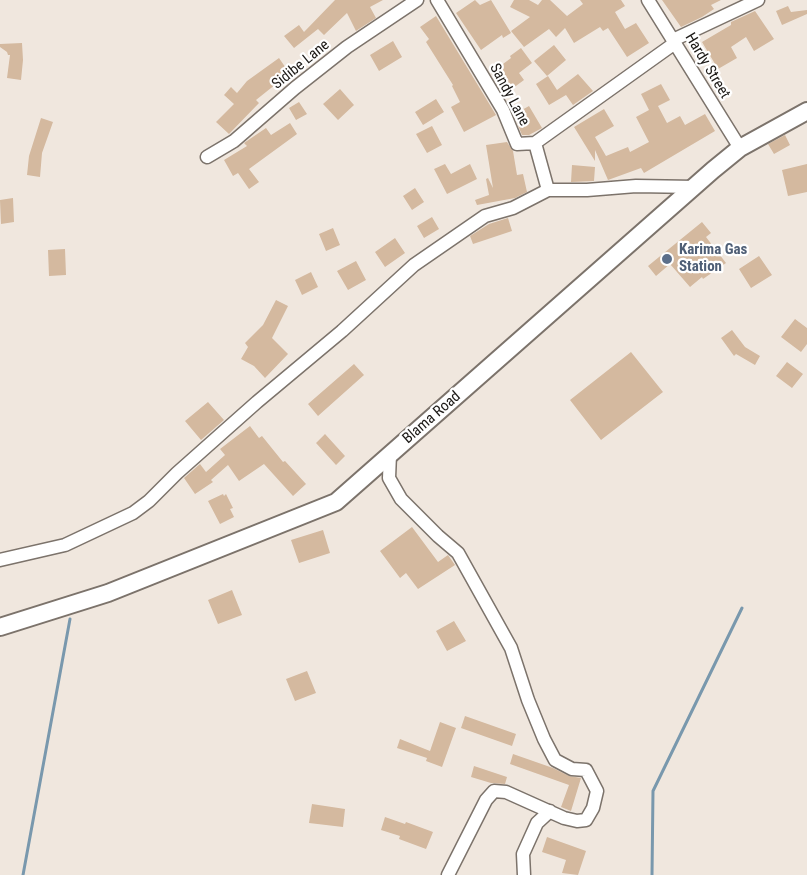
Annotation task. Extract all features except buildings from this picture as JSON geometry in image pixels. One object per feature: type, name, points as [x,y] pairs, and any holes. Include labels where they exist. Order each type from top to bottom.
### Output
[{"type":"street","name":"Sidibe Lane","points":[[207,157],[234,141],[347,47],[417,0]]},
{"type":"street","name":"Sandy Lane","points":[[437,0],[503,110],[518,144],[535,143],[548,190]]},
{"type":"street","name":"Hardy Street","points":[[648,0],[740,148]]},
{"type":"street","points":[[535,143],[674,42],[758,0]]},
{"type":"street","name":"Blama Road","points":[[0,627],[108,593],[336,502],[740,148],[807,111]]},
{"type":"street","points":[[0,560],[65,545],[133,513],[257,402],[342,331],[414,265],[485,216],[513,208],[548,190],[636,186],[695,187]]},
{"type":"street","points":[[390,454],[389,478],[401,499],[458,553],[511,648],[528,700],[555,760],[572,769],[586,770],[597,791],[593,808],[586,820],[577,821],[564,818],[506,792],[494,791],[486,800],[448,875]]},
{"type":"street","points":[[524,875],[523,854],[537,823],[550,811]]},
{"type":"waterway","points":[[652,875],[653,791],[742,608]]},
{"type":"waterway","points":[[23,875],[70,619]]},
{"type":"place","name":"Karima Gas Station","points":[[667,259]]}]
